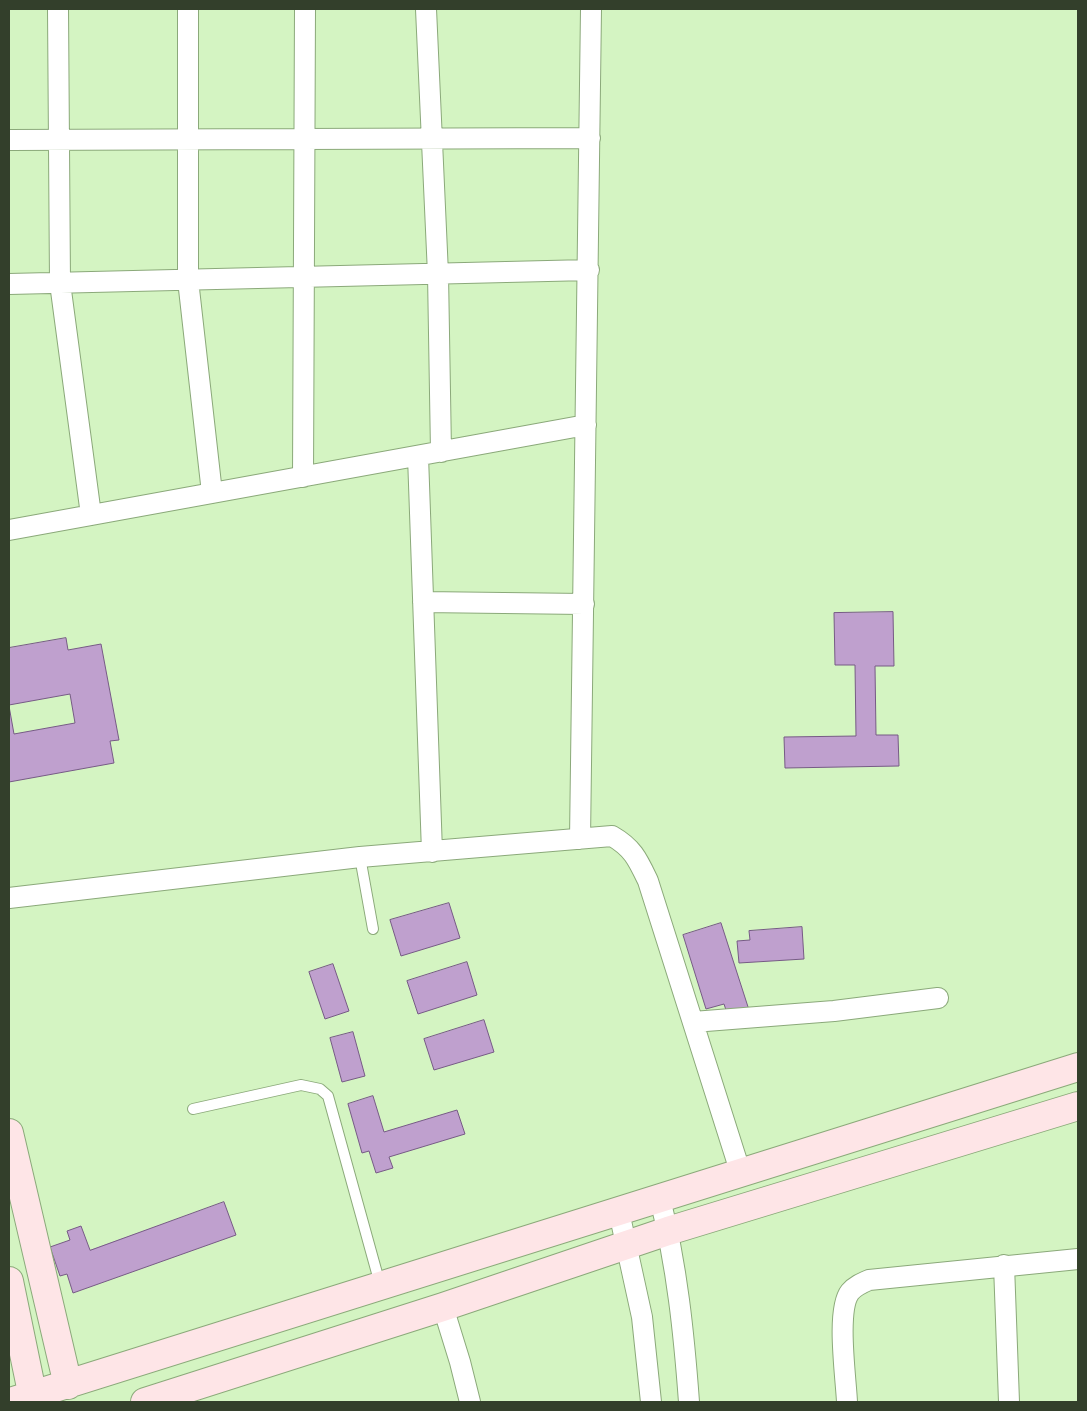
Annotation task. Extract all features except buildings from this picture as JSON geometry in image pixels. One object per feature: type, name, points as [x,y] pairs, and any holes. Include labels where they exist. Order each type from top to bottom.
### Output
[{"type":"main road","points":[[9,1281],[26,1400],[68,1385],[1078,1067]]},
{"type":"main road","points":[[145,1402],[444,1308],[626,1244],[1076,1110]]},
{"type":"main road","points":[[9,1133],[68,1385]]},
{"type":"street","points":[[58,9],[60,283],[91,515]]},
{"type":"street","points":[[188,9],[188,280],[212,493]]},
{"type":"street","points":[[303,477],[305,9]]},
{"type":"street","points":[[426,9],[438,274],[441,452]]},
{"type":"street","points":[[580,840],[589,270],[590,9]]},
{"type":"street","points":[[9,140],[590,138]]},
{"type":"street","points":[[9,284],[589,270]]},
{"type":"street","points":[[9,530],[586,425]]},
{"type":"street","points":[[418,456],[432,852]]},
{"type":"street","points":[[423,602],[584,604]]},
{"type":"street","points":[[9,898],[360,857],[612,836],[626,844],[635,855],[648,881],[741,1174]]},
{"type":"street","points":[[693,1022],[834,1010],[938,998]]},
{"type":"street","points":[[660,1199],[668,1231],[680,1307],[689,1402]]},
{"type":"street","points":[[619,1212],[642,1317],[651,1402]]},
{"type":"street","points":[[847,1402],[842,1312],[850,1292],[869,1280],[1078,1259]]},
{"type":"street","points":[[1004,1265],[1009,1402]]},
{"type":"street","points":[[444,1308],[470,1402]]},
{"type":"lane","points":[[360,857],[373,929]]},
{"type":"lane","points":[[193,1109],[301,1085],[320,1090],[328,1096],[381,1287]]}]
